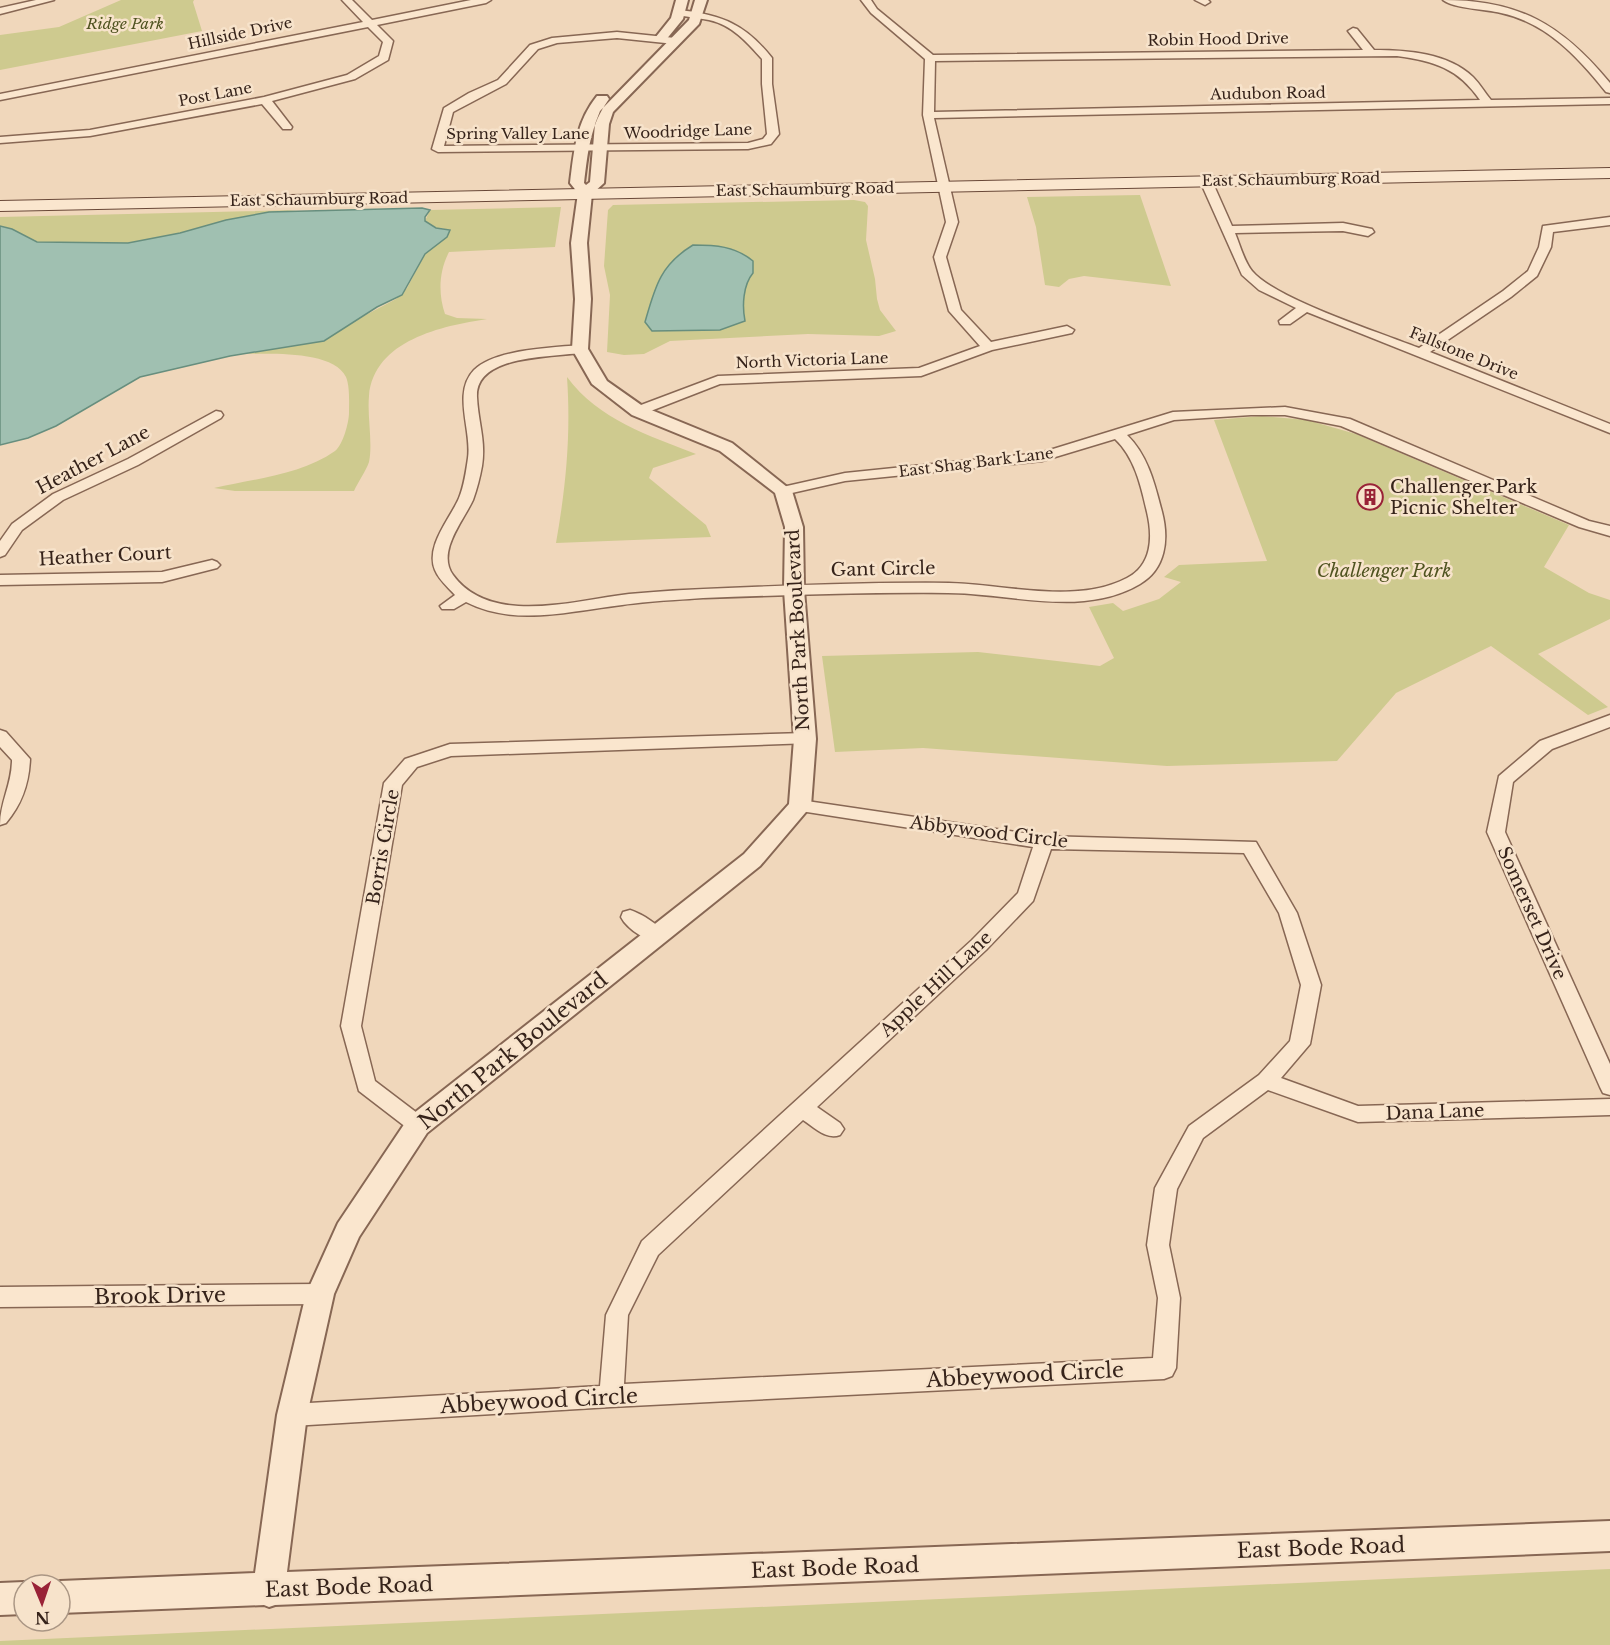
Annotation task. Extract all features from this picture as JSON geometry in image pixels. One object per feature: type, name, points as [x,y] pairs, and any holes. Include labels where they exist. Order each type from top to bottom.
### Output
[{"type":"main road","name":"East Schaumburg Road","points":[[0,206],[1610,173]]},
{"type":"street","points":[[0,11],[49,0]]},
{"type":"street","points":[[347,0],[368,22]]},
{"type":"street","points":[[701,0],[698,15],[609,107],[603,120],[597,183],[585,193],[579,243],[583,299],[580,349],[600,384],[638,411],[726,447],[783,491]]},
{"type":"street","points":[[866,0],[874,11],[930,58],[928,115],[952,222],[939,257],[955,311],[988,347]]},
{"type":"street","points":[[1448,0],[1518,14],[1549,31],[1578,51],[1610,90]]},
{"type":"street","name":"Hillside Drive","points":[[0,97],[478,1]]},
{"type":"street","points":[[585,193],[577,183],[584,129],[595,106],[673,25],[681,7]]},
{"type":"street","name":"Woodridge Lane","points":[[600,148],[748,146],[767,142],[773,134],[767,84],[767,58],[741,29],[719,18],[698,15],[681,7]]},
{"type":"street","name":"Post Lane","points":[[0,140],[90,133],[265,100],[351,77],[384,58],[388,41],[368,22]]},
{"type":"street","points":[[1353,31],[1370,52]]},
{"type":"street","name":"Spring Valley Lane","points":[[600,148],[438,149],[448,110],[473,95],[502,82],[534,47],[556,40],[617,35],[675,41]]},
{"type":"street","name":"Robin Hood Drive","points":[[930,58],[1370,52],[1410,55],[1450,67],[1467,77],[1488,104]]},
{"type":"street","points":[[265,100],[287,127]]},
{"type":"street","name":"Audubon Road","points":[[928,115],[1610,101]]},
{"type":"street","name":"Fallstone Drive","points":[[1206,181],[1246,272],[1263,287],[1306,308],[1610,429]]},
{"type":"street","points":[[1420,353],[1507,294],[1533,273],[1545,247],[1547,229],[1610,221]]},
{"type":"street","points":[[1227,230],[1343,227],[1368,232]]},
{"type":"street","points":[[1285,321],[1306,308]]},
{"type":"street","name":"North Victoria Lane","points":[[638,411],[718,380],[921,372],[988,347],[1067,330]]},
{"type":"street","name":"Gant Circle","points":[[580,349],[498,361],[475,375],[471,382],[470,394],[474,407],[477,453],[466,500],[446,537],[440,562],[443,575],[466,595],[500,608],[533,612],[665,595],[794,590],[981,588],[1073,595],[1094,594],[1134,581],[1154,560],[1159,551],[1159,527],[1140,461],[1130,444],[1118,434]]},
{"type":"street","name":"East Shag Bark Lane","points":[[783,491],[845,477],[1042,457],[1118,434],[1137,425],[1173,416],[1285,411],[1345,422],[1584,524],[1610,531]]},
{"type":"street","name":"Heather Lane","points":[[0,552],[17,527],[58,497],[133,462],[216,415]]},
{"type":"street","name":"North Park Boulevard","points":[[269,1591],[292,1415],[320,1294],[348,1231],[381,1178],[418,1125],[752,860],[800,806],[805,739],[794,590],[794,527],[783,491]]},
{"type":"street","name":"Heather Court","points":[[0,580],[162,577],[212,565]]},
{"type":"street","points":[[448,606],[466,595]]},
{"type":"street","name":"Somerset Drive","points":[[1610,721],[1546,745],[1505,780],[1496,832],[1610,1088]]},
{"type":"street","points":[[0,736],[21,759],[21,781],[15,799],[0,819]]},
{"type":"street","name":"Borris Circle","points":[[418,1125],[366,1085],[351,1026],[393,783],[411,762],[450,750],[805,739]]},
{"type":"street","name":"Abbywood Circle","points":[[800,806],[1044,842],[1251,847]]},
{"type":"street","name":"Apple Hill Lane","points":[[610,1396],[617,1315],[650,1248],[978,945],[1026,896],[1044,842]]},
{"type":"street","name":"Abbeywood Circle","points":[[292,1415],[610,1396],[1164,1368],[1169,1298],[1158,1245],[1166,1188],[1196,1132],[1266,1081],[1300,1044],[1311,985],[1288,913],[1251,847]]},
{"type":"street","points":[[630,917],[657,936]]},
{"type":"street","name":"Dana Lane","points":[[1266,1081],[1358,1114],[1610,1107]]},
{"type":"street","points":[[802,1108],[833,1129]]},
{"type":"street","name":"Brook Drive","points":[[0,1297],[320,1294]]},
{"type":"street","name":"East Bode Road","points":[[72,1597],[269,1591],[1610,1536]]},
{"type":"green space","name":"Ridge Park","points":[[121,0],[194,0],[202,31],[0,70],[0,35],[59,27]]},
{"type":"green space","points":[[1140,195],[1171,286],[1084,276],[1069,279],[1059,287],[1045,285],[1036,227],[1027,197]]},
{"type":"green space","points":[[854,200],[865,202],[868,206],[866,240],[877,299],[880,310],[896,331],[879,336],[808,334],[670,341],[644,354],[624,355],[607,352],[610,295],[604,266],[608,210],[613,205]]},
{"type":"green space","points":[[561,207],[555,247],[449,252],[443,267],[441,283],[441,299],[445,314],[457,318],[487,319],[450,326],[413,339],[383,361],[374,377],[369,396],[369,462],[354,491],[235,491],[214,488],[292,471],[322,459],[338,448],[348,422],[348,385],[346,377],[339,368],[328,362],[299,355],[243,354],[324,341],[396,299],[407,288],[425,254],[445,229],[436,228],[425,221],[430,210]]},
{"type":"green space","points":[[296,210],[247,216],[128,243],[37,242],[12,229],[0,226],[0,217]]},
{"type":"green space","points":[[567,377],[580,392],[609,415],[643,433],[696,454],[653,468],[649,478],[706,525],[711,537],[556,543],[567,460]]},
{"type":"green space","name":"Challenger Park","points":[[1262,416],[1307,420],[1356,434],[1569,525],[1544,567],[1589,593],[1610,600],[1610,619],[1538,654],[1608,707],[1588,715],[1491,646],[1396,693],[1337,761],[1167,766],[923,748],[835,752],[822,656],[978,652],[1100,666],[1114,658],[1089,607],[1113,603],[1123,611],[1159,599],[1181,582],[1164,577],[1179,565],[1267,561],[1214,420]]},
{"type":"green space","points":[[1610,1569],[1610,1645],[0,1645],[0,1641]]},
{"type":"shaded area","points":[[422,208],[430,210],[425,221],[436,228],[450,230],[447,237],[425,254],[402,295],[377,307],[324,341],[230,356],[140,377],[56,426],[28,438],[0,445],[0,226],[12,229],[37,242],[128,243],[269,212]]},
{"type":"shaded area","points":[[693,245],[732,249],[753,261],[753,273],[747,283],[744,296],[745,321],[720,330],[652,331],[645,322],[660,278],[673,261]]},
{"type":"place","name":"Challenger Park Picnic Shelter","points":[[1370,497]]}]
